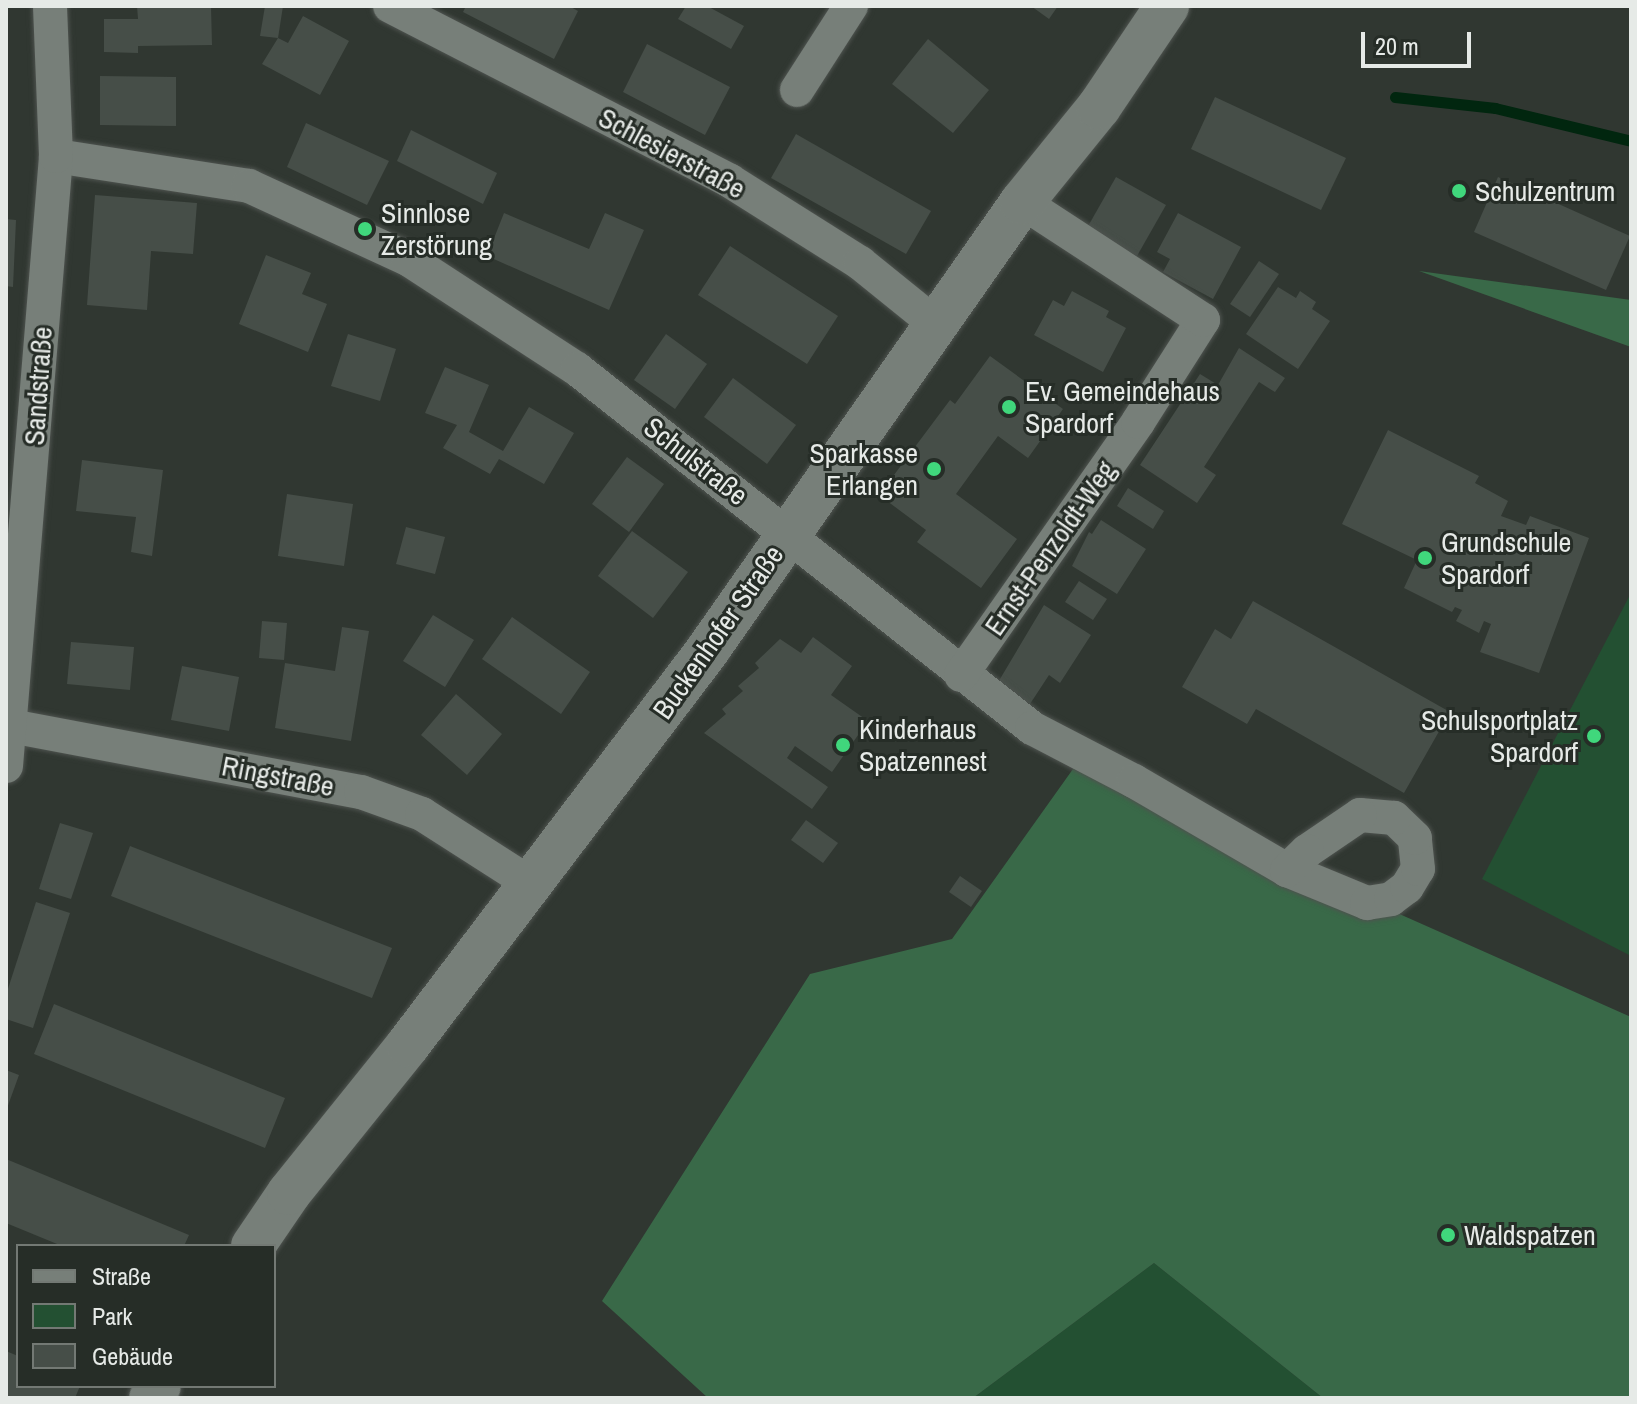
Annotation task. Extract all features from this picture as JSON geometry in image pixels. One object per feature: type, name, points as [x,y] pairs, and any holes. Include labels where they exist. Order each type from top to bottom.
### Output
[{"type":"street","name":"Sandstraße","points":[[6,766],[56,156],[50,6]]},
{"type":"street","name":"Schlesierstraße","points":[[390,6],[730,181],[860,263],[938,326]]},
{"type":"street","points":[[797,90],[851,6]]},
{"type":"street","name":"Buckenhofer Straße","points":[[254,1244],[289,1193],[408,1045],[709,648],[938,326],[1022,202],[1099,107],[1167,6]]},
{"type":"street","name":"Schulstraße","points":[[56,156],[249,186],[408,259],[577,369],[1032,728],[1141,785],[1287,870]]},
{"type":"street","name":"Ernst-Penzoldt-Weg","points":[[961,675],[1138,422],[1203,320],[1022,202]]},
{"type":"street","name":"Ringstraße","points":[[9,725],[361,792],[422,814],[530,883]]},
{"type":"green space","points":[[1419,271],[1631,300],[1631,347]]},
{"type":"green space","name":"Schulsportplatz Spardorf","points":[[1631,593],[1631,956],[1482,879]]},
{"type":"green space","points":[[1073,769],[1631,1017],[1631,1398],[1323,1398],[1154,1263],[973,1398],[708,1398],[602,1301],[810,974],[952,939]]},
{"type":"green space","points":[[1154,1263],[1323,1398],[973,1398]]},
{"type":"building","points":[[137,6],[211,6],[212,45],[138,46],[138,53],[104,52],[104,19],[138,19]]},
{"type":"building","points":[[265,6],[283,6],[278,38],[260,36]]},
{"type":"building","points":[[466,6],[569,6],[578,11],[554,59],[463,12]]},
{"type":"building","points":[[686,6],[707,6],[744,26],[731,49],[678,19]]},
{"type":"building","points":[[1031,6],[1058,6],[1049,19]]},
{"type":"building","points":[[303,16],[349,41],[320,95],[262,64],[278,38],[288,43]]},
{"type":"building","points":[[928,39],[989,90],[953,133],[892,84]]},
{"type":"building","points":[[647,44],[730,87],[705,135],[623,92]]},
{"type":"building","points":[[100,76],[176,77],[176,126],[100,125]]},
{"type":"building","points":[[1215,97],[1346,158],[1321,210],[1191,149]]},
{"type":"building","points":[[306,123],[389,161],[367,205],[287,167]]},
{"type":"building","points":[[411,130],[497,173],[483,204],[397,161]]},
{"type":"building","points":[[796,134],[931,211],[906,254],[771,178]]},
{"type":"building","points":[[1116,177],[1166,205],[1137,256],[1087,228]]},
{"type":"building","points":[[1498,177],[1630,236],[1606,290],[1474,232]]},
{"type":"building","points":[[95,195],[197,203],[193,254],[151,251],[147,310],[87,305]]},
{"type":"building","points":[[504,213],[589,249],[605,213],[644,230],[609,310],[487,256]]},
{"type":"building","points":[[1178,213],[1241,247],[1213,299],[1163,272],[1170,259],[1157,252]]},
{"type":"building","points":[[6,219],[16,220],[13,287],[6,286]]},
{"type":"building","points":[[730,246],[838,316],[807,364],[698,295]]},
{"type":"building","points":[[266,255],[311,273],[302,294],[327,304],[308,352],[239,324]]},
{"type":"building","points":[[1259,261],[1279,274],[1250,317],[1230,304]]},
{"type":"building","points":[[1278,287],[1296,298],[1300,291],[1316,302],[1312,309],[1330,321],[1298,369],[1246,334]]},
{"type":"building","points":[[1072,291],[1109,311],[1106,317],[1126,328],[1103,372],[1034,335],[1053,300],[1064,306]]},
{"type":"building","points":[[348,334],[396,349],[380,401],[331,386]]},
{"type":"building","points":[[666,334],[707,364],[675,409],[634,380]]},
{"type":"building","points":[[1239,348],[1285,378],[1275,392],[1259,382],[1204,467],[1216,475],[1197,503],[1140,465],[1200,374],[1218,385]]},
{"type":"building","points":[[990,356],[1063,409],[1028,458],[998,436],[956,494],[1017,539],[981,588],[917,542],[926,530],[879,495],[950,400],[955,404]]},
{"type":"building","points":[[445,367],[489,385],[469,432],[503,451],[529,407],[574,433],[544,484],[499,459],[490,474],[443,448],[457,425],[425,413]]},
{"type":"building","points":[[733,378],[796,425],[767,464],[704,417]]},
{"type":"building","points":[[1388,430],[1479,476],[1475,483],[1508,501],[1501,516],[1526,525],[1530,516],[1589,538],[1539,673],[1480,652],[1491,624],[1484,621],[1479,633],[1456,621],[1462,610],[1455,607],[1452,612],[1404,588],[1417,560],[1342,524]]},
{"type":"building","points":[[627,457],[664,484],[629,532],[592,504]]},
{"type":"building","points":[[82,460],[163,470],[152,556],[131,552],[136,517],[76,511]]},
{"type":"building","points":[[1128,488],[1164,511],[1153,529],[1117,506]]},
{"type":"building","points":[[287,494],[353,504],[344,566],[278,556]]},
{"type":"building","points":[[1101,520],[1146,549],[1117,594],[1072,566],[1089,532],[1092,534]]},
{"type":"building","points":[[406,527],[445,537],[435,574],[396,564]]},
{"type":"building","points":[[632,531],[688,572],[653,618],[598,576]]},
{"type":"building","points":[[1079,581],[1107,599],[1093,620],[1065,602]]},
{"type":"building","points":[[1253,601],[1450,712],[1404,793],[1256,709],[1247,724],[1182,687],[1215,629],[1231,639]]},
{"type":"building","points":[[1044,605],[1091,635],[1060,683],[1049,675],[1030,704],[997,684]]},
{"type":"building","points":[[433,615],[474,640],[445,687],[403,661]]},
{"type":"building","points":[[512,617],[590,672],[561,714],[482,659]]},
{"type":"building","points":[[262,621],[287,623],[284,660],[259,658]]},
{"type":"building","points":[[342,627],[369,631],[351,741],[275,728],[285,663],[335,671]]},
{"type":"building","points":[[813,637],[852,666],[831,695],[868,721],[832,772],[795,746],[787,758],[828,787],[812,809],[704,733],[726,714],[722,709],[743,691],[738,686],[759,668],[755,663],[780,639],[801,653]]},
{"type":"building","points":[[71,642],[134,647],[130,690],[67,684]]},
{"type":"building","points":[[182,666],[239,677],[229,731],[171,720]]},
{"type":"building","points":[[456,694],[502,734],[467,775],[421,735]]},
{"type":"building","points":[[806,820],[838,843],[823,863],[791,840]]},
{"type":"building","points":[[60,823],[93,833],[71,899],[39,889]]},
{"type":"building","points":[[130,846],[392,948],[372,998],[111,896]]},
{"type":"building","points":[[960,876],[982,891],[971,907],[949,892]]},
{"type":"building","points":[[36,902],[70,913],[33,1028],[6,1019],[6,995]]},
{"type":"building","points":[[54,1004],[285,1098],[265,1148],[34,1054]]},
{"type":"building","points":[[6,1070],[19,1075],[6,1111]]},
{"type":"building","points":[[6,1159],[189,1235],[185,1244],[57,1244],[6,1223]]},
{"type":"building","points":[[6,1351],[16,1355],[16,1388],[79,1388],[75,1398],[6,1398]]},
{"type":"waterway","points":[[1395,97],[1495,108],[1631,141]]},
{"type":"place","name":"Schulzentrum","points":[[1459,191]]},
{"type":"place","name":"Sinnlose Zerstörung","points":[[365,229]]},
{"type":"place","name":"Ev. Gemeindehaus Spardorf","points":[[1009,407]]},
{"type":"place","name":"Sparkasse Erlangen","points":[[934,469]]},
{"type":"place","name":"Grundschule Spardorf","points":[[1425,558]]},
{"type":"place","name":"Schulsportplatz Spardorf","points":[[1594,736]]},
{"type":"place","name":"Kinderhaus Spatzennest","points":[[843,745]]},
{"type":"place","name":"Waldspatzen","points":[[1448,1235]]}]
